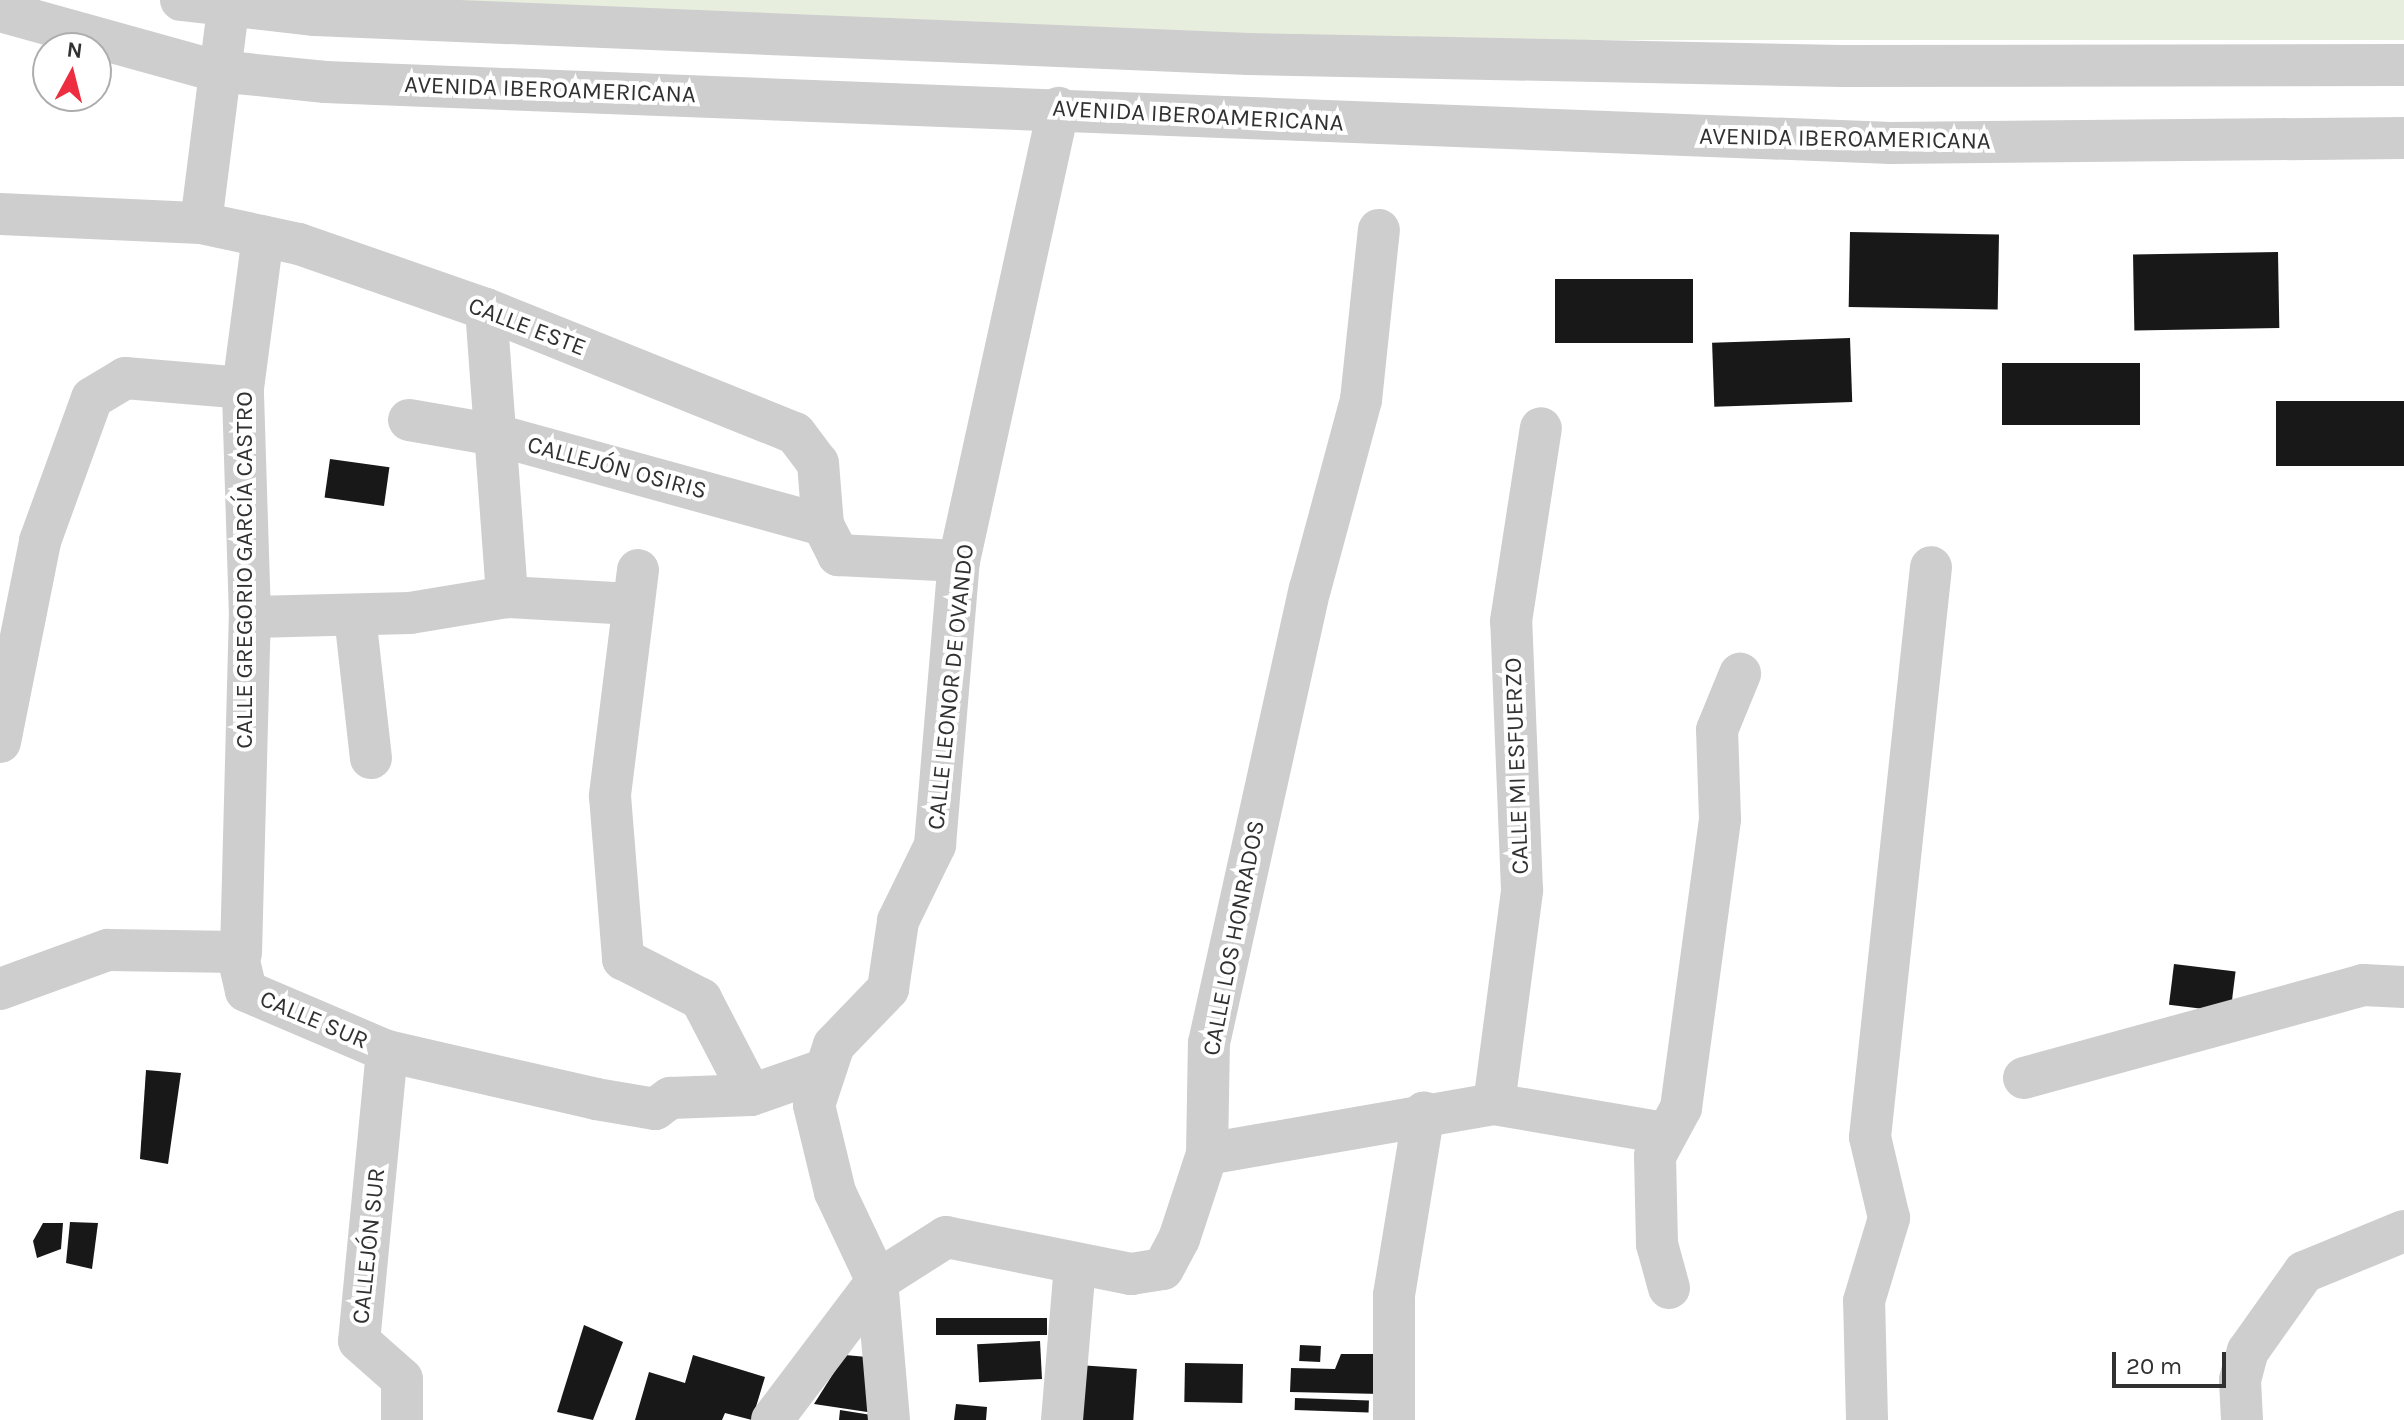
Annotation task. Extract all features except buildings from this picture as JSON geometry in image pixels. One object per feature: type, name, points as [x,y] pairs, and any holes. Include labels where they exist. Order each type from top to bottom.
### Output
[{"type":"street","points":[[181,0],[228,8],[1554,63],[2404,65]]},
{"type":"street","points":[[201,223],[217,71],[228,8]]},
{"type":"street","name":"AVENIDA IBEROAMERICANA","points":[[0,11],[217,71],[325,82],[1059,108],[1891,143],[2404,138]]},
{"type":"street","name":"CALLE LEONOR DE OVANDO","points":[[820,1071],[888,989],[898,921],[935,845],[959,561],[1059,108]]},
{"type":"street","name":"CALLE ESTE","points":[[0,214],[201,223],[263,236],[486,309],[795,433],[818,463],[823,525]]},
{"type":"street","name":"CALLE LOS HONRADOS","points":[[772,1420],[877,1281],[946,1237],[1131,1274],[1163,1269],[1207,1154],[1209,1043],[1310,589],[1361,400],[1379,230]]},
{"type":"street","name":"CALLE GREGORIO GARCÍA CASTRO","points":[[241,953],[250,617],[243,388],[263,236]]},
{"type":"street","points":[[486,309],[507,597]]},
{"type":"street","points":[[0,742],[40,541],[92,398],[125,378],[243,388]]},
{"type":"street","name":"CALLEJÓN OSIRIS","points":[[409,420],[496,435],[823,525]]},
{"type":"street","name":"CALLE MI ESFUERZO","points":[[1494,1104],[1522,890],[1511,621],[1541,428]]},
{"type":"street","points":[[823,525],[838,555],[959,561]]},
{"type":"street","points":[[1867,1420],[1864,1301],[1889,1218],[1870,1137],[1931,567]]},
{"type":"street","points":[[250,617],[355,616],[507,597],[635,587],[610,796],[623,959],[701,999],[751,1095]]},
{"type":"street","points":[[355,616],[371,758]]},
{"type":"street","points":[[1669,1288],[1653,1192],[1663,1133],[1681,1108],[1713,890],[1720,819],[1717,730],[1740,674]]},
{"type":"street","points":[[0,989],[108,950],[241,953]]},
{"type":"street","name":"CALLE SUR","points":[[241,953],[246,991],[387,1051],[596,1099],[663,1105],[670,1098],[751,1095],[820,1071]]},
{"type":"street","points":[[2024,1078],[2363,985],[2404,987]]},
{"type":"street","name":"CALLEJÓN SUR","points":[[387,1051],[359,1341],[402,1379],[402,1420]]},
{"type":"street","points":[[820,1071],[816,1130],[849,1230],[877,1281],[889,1420]]},
{"type":"street","points":[[1207,1154],[1424,1112],[1494,1104],[1663,1133]]},
{"type":"street","points":[[1394,1420],[1394,1295],[1424,1112]]},
{"type":"street","points":[[2242,1420],[2240,1380],[2248,1351],[2304,1272],[2404,1231]]},
{"type":"street","points":[[1062,1420],[1075,1265]]},
{"type":"green space","points":[[405,0],[2404,0],[2404,40],[1364,40]]}]
